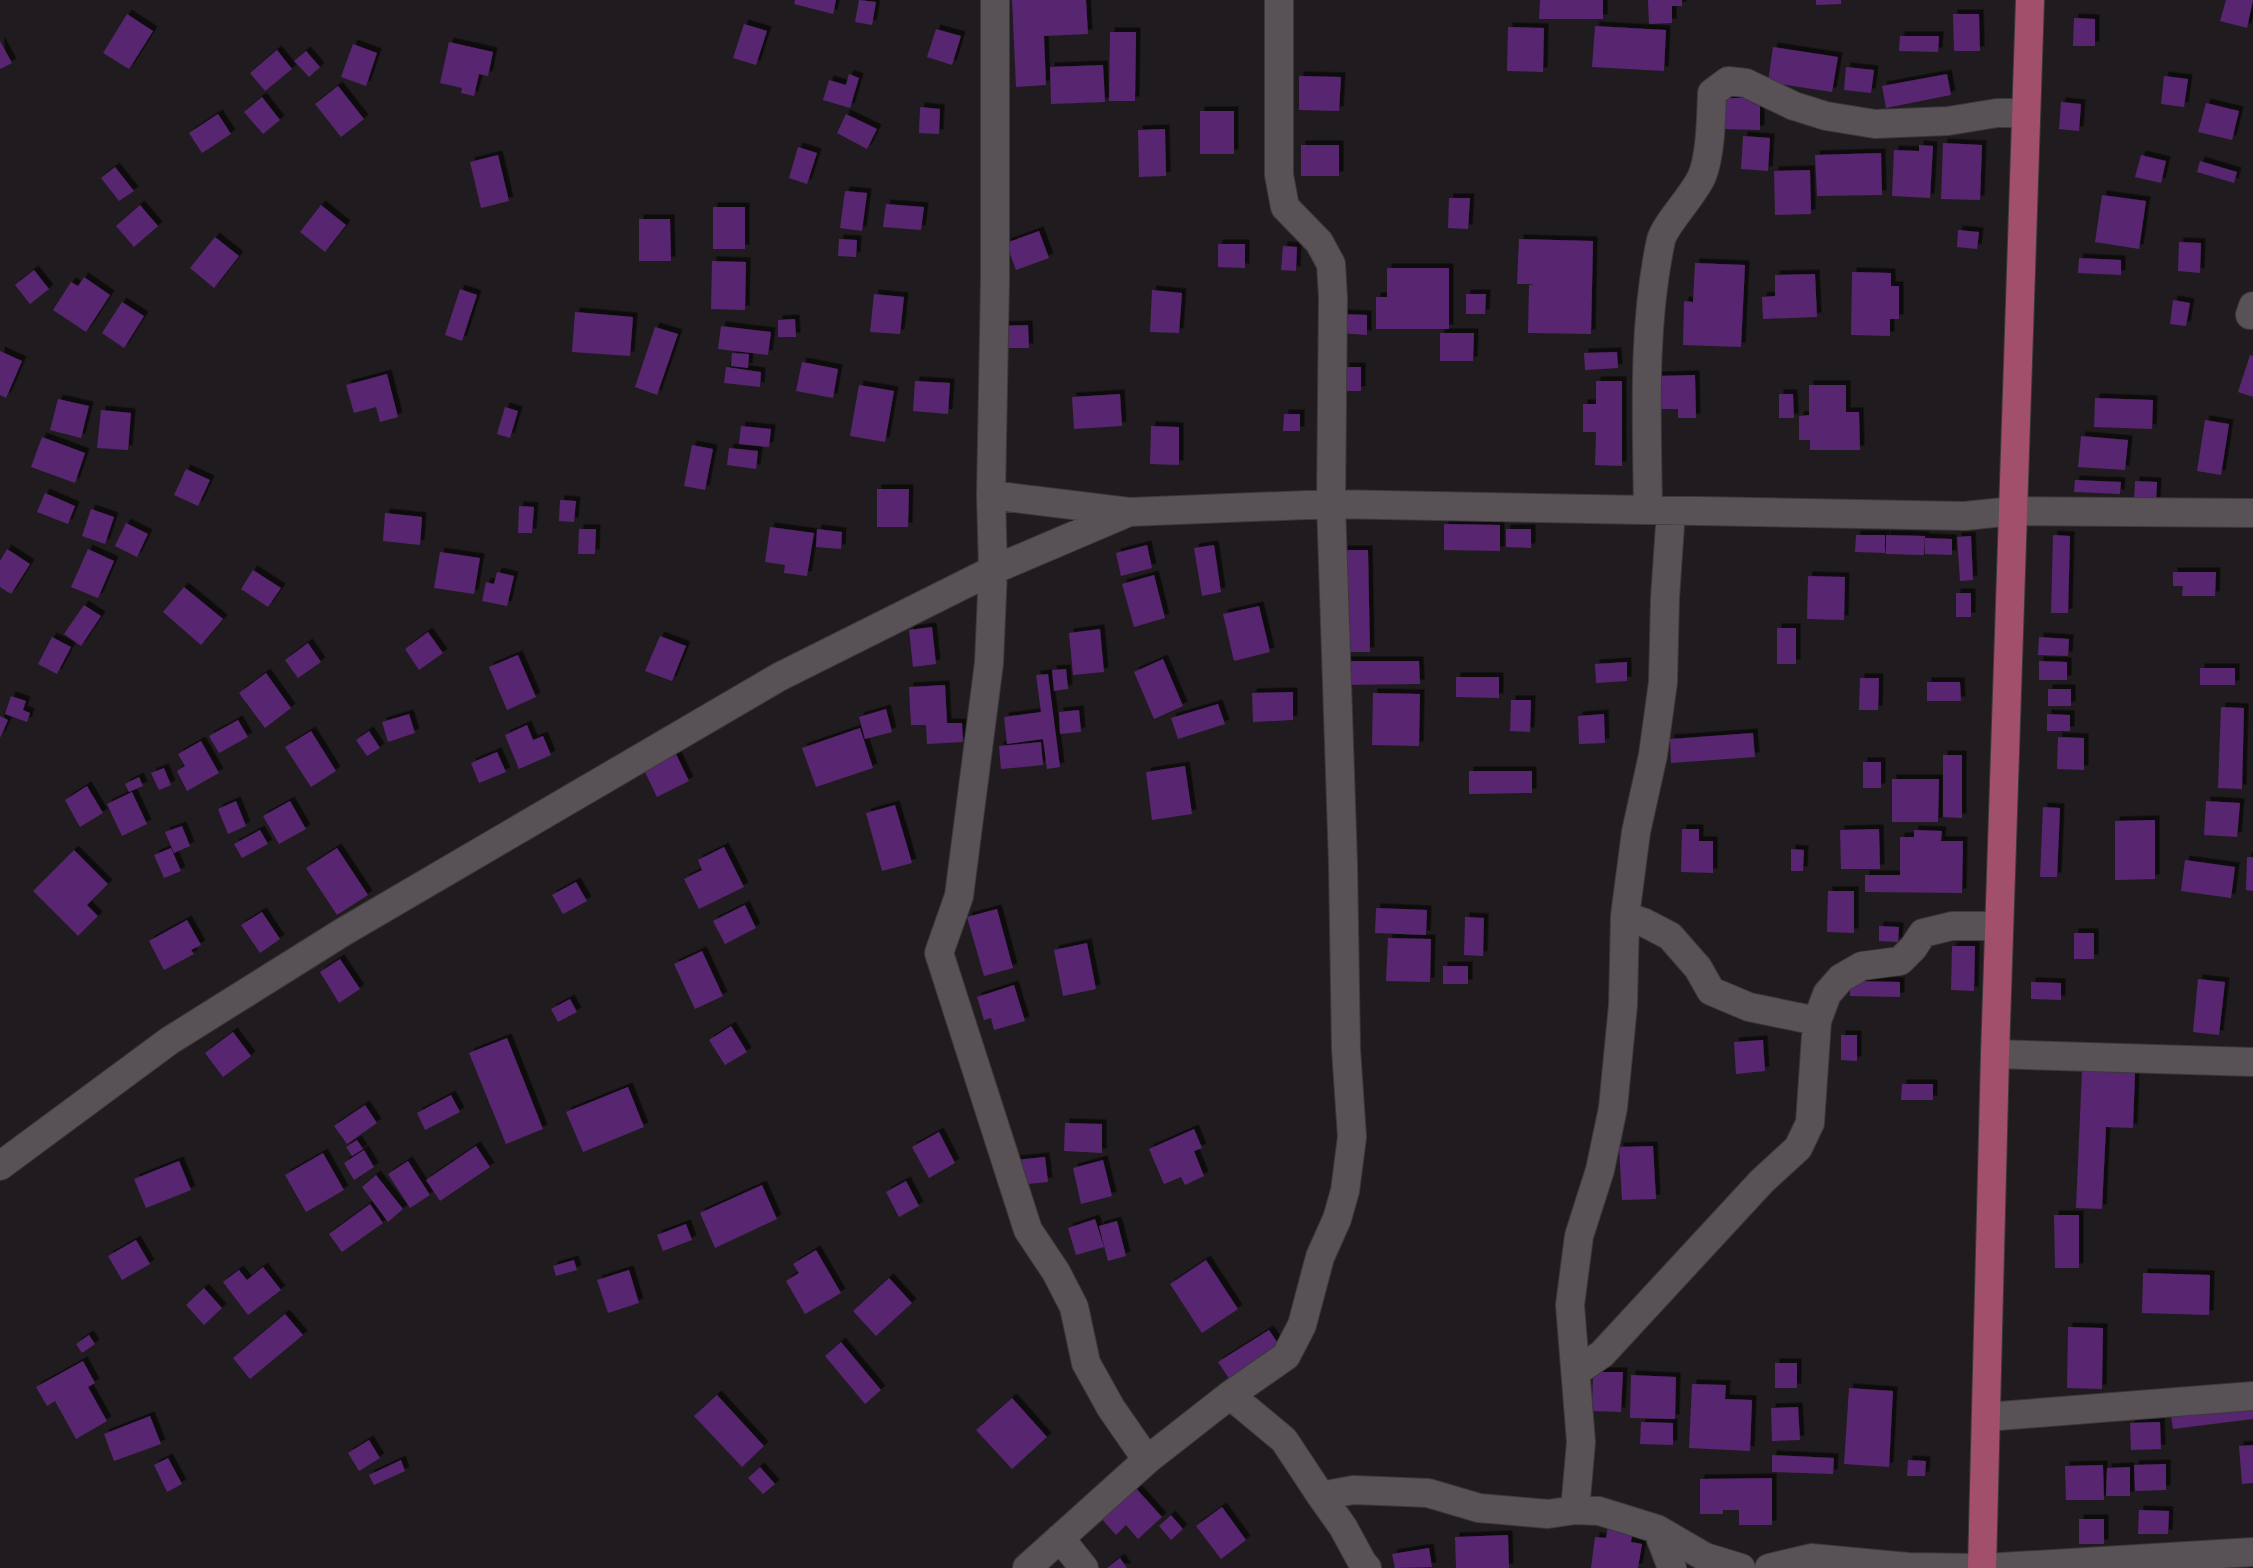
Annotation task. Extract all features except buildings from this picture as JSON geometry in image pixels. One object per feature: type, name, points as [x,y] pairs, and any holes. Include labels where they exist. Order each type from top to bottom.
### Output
[{"type":"main road","points":[[1984,1568],[1995,1054],[2030,0]]},
{"type":"street","points":[[995,0],[995,280],[991,495],[993,570],[989,663],[959,896],[940,952],[1028,1230],[1056,1272],[1074,1308],[1086,1363],[1111,1408],[1147,1460]]},
{"type":"street","points":[[1027,1568],[1147,1460],[1230,1395],[1286,1356],[1302,1325],[1320,1257],[1338,1219],[1345,1191],[1352,1137],[1346,1049],[1343,862],[1331,504],[1333,298],[1331,264],[1319,242],[1285,207],[1278,174],[1279,0]]},
{"type":"street","points":[[1575,1510],[1581,1442],[1570,1306],[1579,1236],[1600,1170],[1614,1108],[1623,1005],[1625,916],[1636,832],[1653,755],[1664,682],[1665,598],[1660,510],[1647,412],[1650,309],[1662,237],[1702,175],[1710,135],[1712,93],[1728,81],[1746,83],[1794,106],[1826,116],[1875,124],[1948,121],[1997,113],[2026,113]]},
{"type":"street","points":[[991,495],[1128,512],[1331,504],[1965,516],[2013,511],[2253,513]]},
{"type":"street","points":[[0,1166],[168,1041],[343,932],[779,677],[993,570],[1128,512]]},
{"type":"street","points":[[1625,916],[1645,923],[1670,936],[1698,968],[1711,991],[1749,1007],[1817,1021]]},
{"type":"street","points":[[1576,1372],[1602,1354],[1762,1181],[1798,1148],[1810,1123],[1817,1021],[1827,994],[1841,978],[1862,966],[1900,961],[1913,948],[1923,933],[1952,926],[1999,926]]},
{"type":"street","points":[[1995,1054],[2253,1062]]},
{"type":"street","points":[[1230,1395],[1284,1440],[1343,1527],[1367,1568]]},
{"type":"street","points":[[1986,1417],[2253,1396]]},
{"type":"street","points":[[1321,1496],[1353,1490],[1399,1492],[1428,1494],[1479,1508],[1548,1514],[1575,1510],[1599,1511],[1657,1529],[1704,1557],[1741,1568]]},
{"type":"street","points":[[1657,1529],[1672,1568]]},
{"type":"street","points":[[1060,1538],[1084,1568]]},
{"type":"street","points":[[1984,1568],[2253,1552]]},
{"type":"street","points":[[1769,1568],[1811,1558],[1908,1567],[1973,1568]]}]
